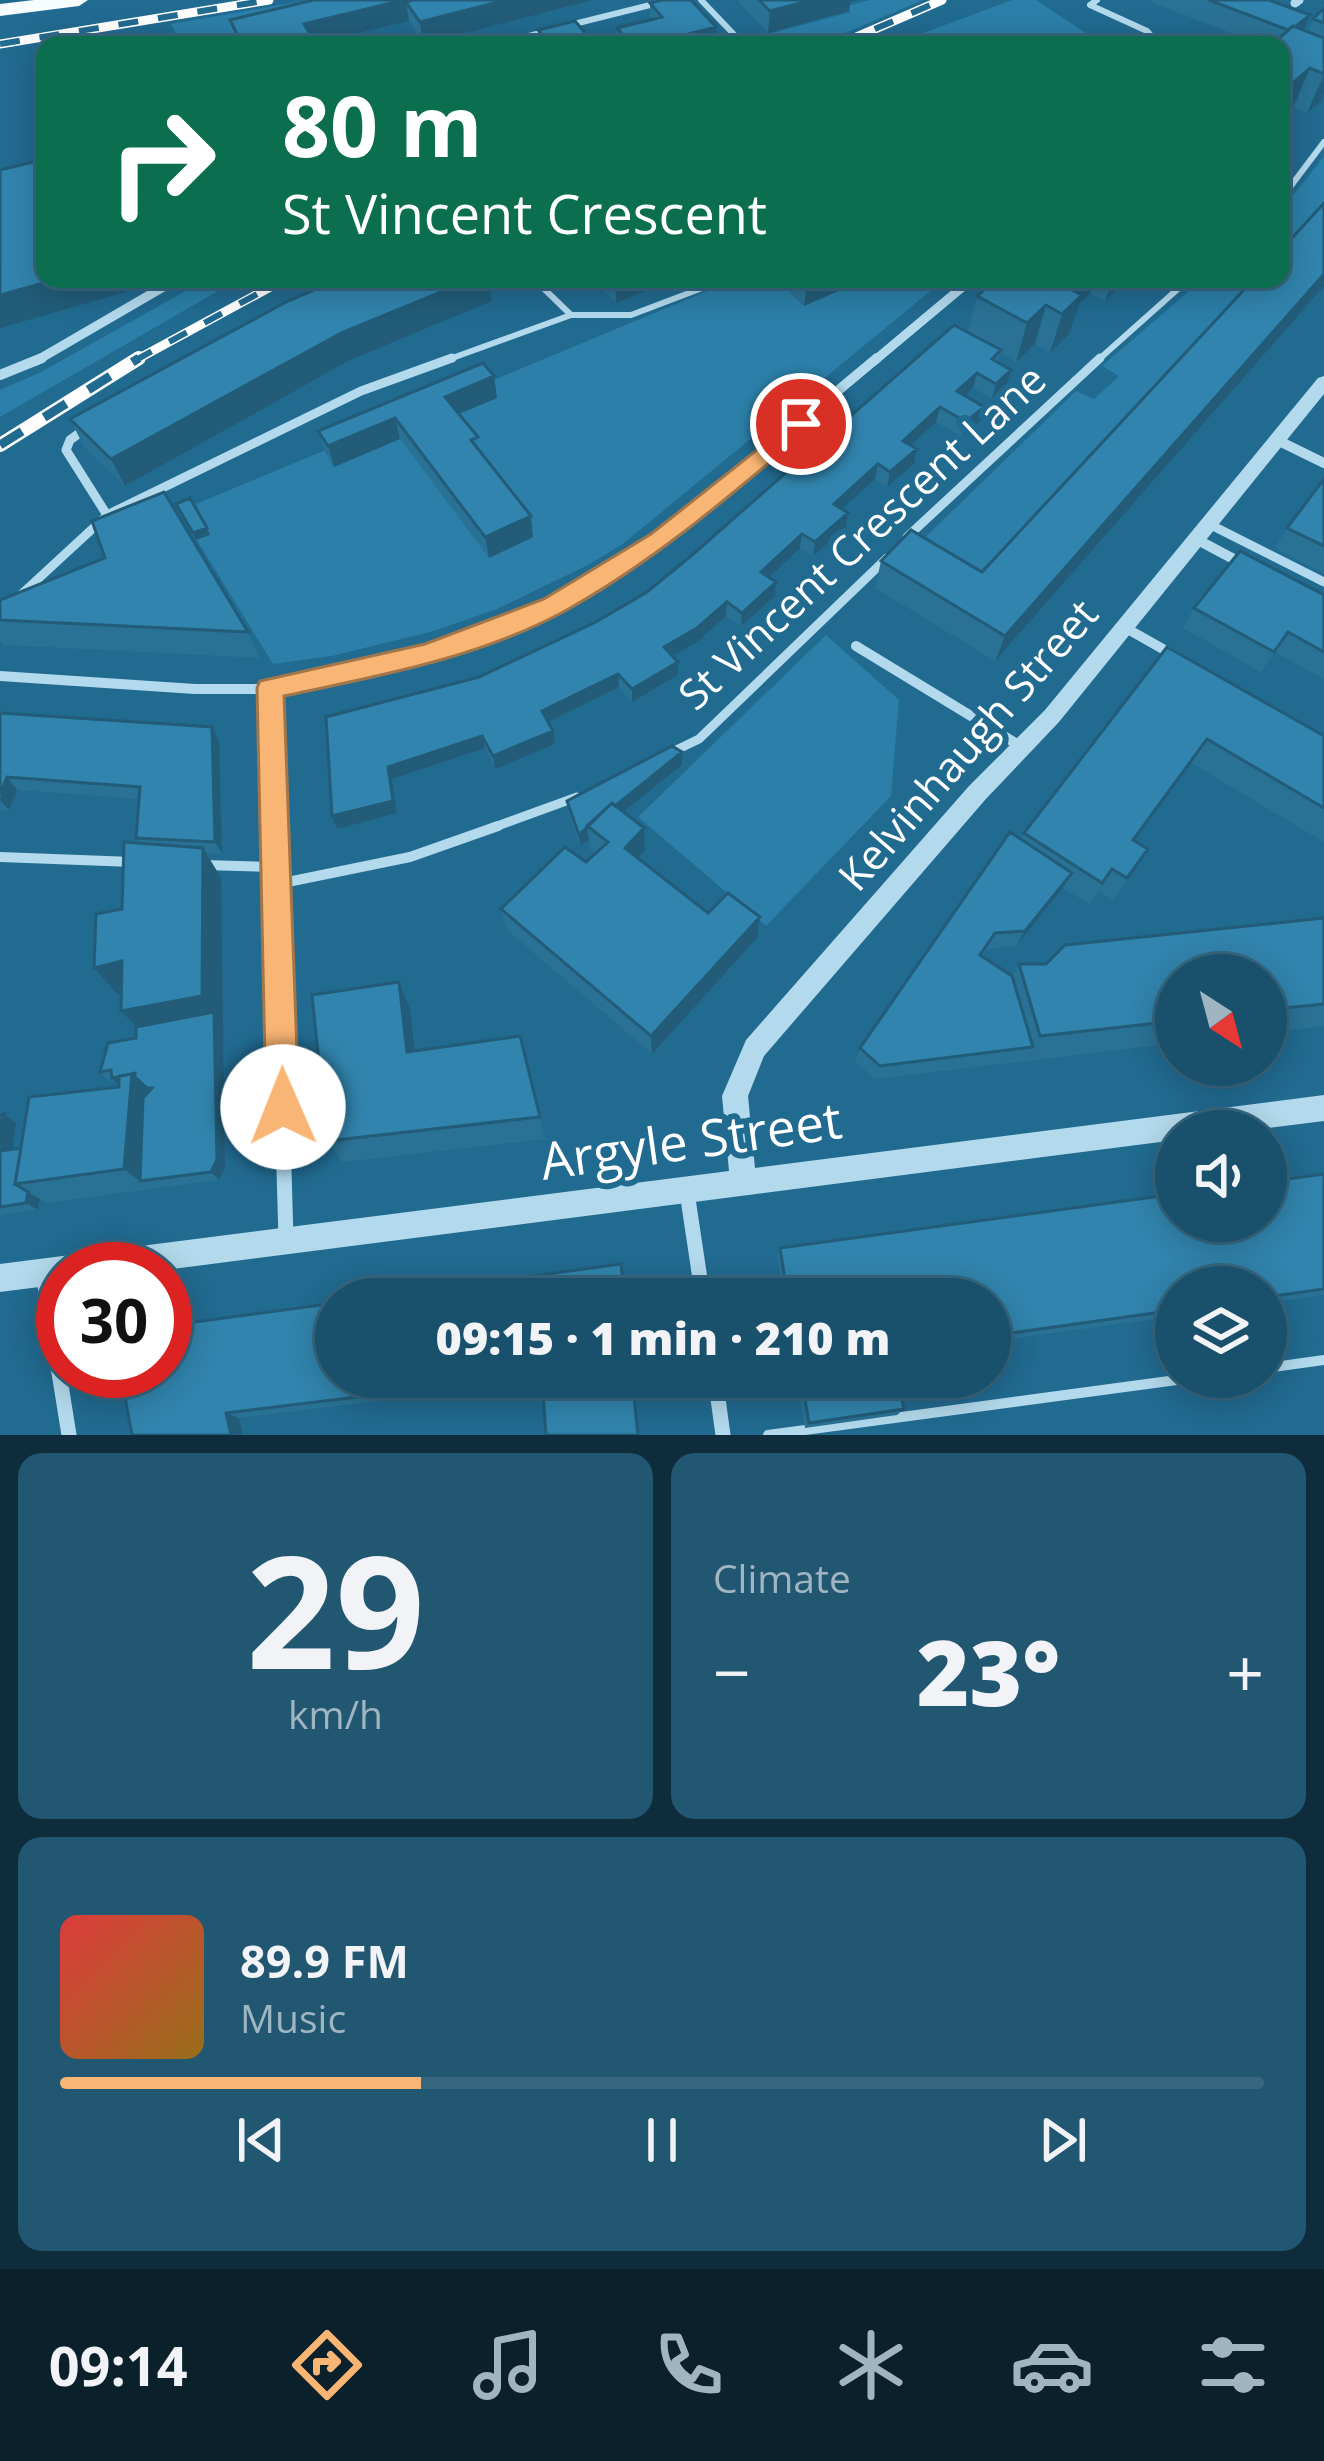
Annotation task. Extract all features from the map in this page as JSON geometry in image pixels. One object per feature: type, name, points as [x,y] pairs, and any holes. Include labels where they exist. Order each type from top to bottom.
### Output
[{"type":"main road","points":[[0,10],[79,0]]},
{"type":"street","points":[[0,375],[33,363],[162,288]]},
{"type":"street","points":[[0,676],[195,689],[270,688],[428,654],[527,618],[595,584],[659,541],[961,288]]},
{"type":"street","name":"Kelvinhaugh Street","points":[[742,1183],[734,1106],[745,1063],[1022,747],[1324,382]]},
{"type":"street","points":[[1277,440],[1324,463]]},
{"type":"street","points":[[1202,531],[1254,570]]},
{"type":"street","points":[[1124,627],[1184,661]]},
{"type":"street","points":[[856,646],[1022,747]]},
{"type":"street","points":[[270,688],[286,1241]]},
{"type":"street","name":"Argyle Street","points":[[192,1253],[1324,1108]]},
{"type":"street","points":[[687,1190],[700,1278]]},
{"type":"street","name":"Argyle Street","points":[[0,1278],[36,1273]]},
{"type":"street","points":[[67,1398],[69,1435]]},
{"type":"street","points":[[718,1398],[723,1435]]},
{"type":"lane","points":[[532,36],[670,0]]},
{"type":"lane","points":[[701,0],[735,36]]},
{"type":"lane","points":[[1096,0],[1090,5],[1152,36]]},
{"type":"lane","points":[[1290,187],[1324,142]]},
{"type":"lane","points":[[543,288],[571,316]]},
{"type":"lane","points":[[0,614],[107,515],[362,391],[571,316],[603,322],[630,317],[703,288]]},
{"type":"lane","name":"St Vincent Crescent Lane","points":[[659,758],[699,739],[1003,444],[1180,288]]},
{"type":"lane","points":[[99,421],[70,440],[67,450],[107,515]]},
{"type":"lane","points":[[1202,531],[1324,581]]},
{"type":"lane","points":[[278,884],[410,857],[591,791]]},
{"type":"lane","points":[[0,857],[139,862]]},
{"type":"lane","points":[[185,864],[278,867]]},
{"type":"lane","points":[[1287,1365],[1324,1360]]},
{"type":"lane","points":[[769,1435],[1155,1383]]},
{"type":"shaded area","points":[[309,0],[499,0],[313,21],[250,36],[177,36],[171,24]]},
{"type":"shaded area","points":[[870,0],[923,0],[838,36],[768,34],[851,12],[846,6]]},
{"type":"shaded area","points":[[1012,0],[1036,0],[1090,36],[915,36]]},
{"type":"shaded area","points":[[1324,156],[1324,217],[1290,254],[1290,199]]},
{"type":"shaded area","points":[[191,288],[223,288],[0,417],[0,390]]},
{"type":"shaded area","points":[[714,288],[934,288],[624,543],[497,609],[434,631],[332,656],[273,664],[179,511]]},
{"type":"shaded area","points":[[1193,288],[1259,288],[974,598],[905,557],[1076,391],[1094,399],[1119,376],[1102,366]]},
{"type":"shaded area","points":[[826,635],[899,700],[891,796],[766,926],[638,817]]},
{"type":"building","points":[[314,0],[404,0],[304,24],[311,36],[238,36],[230,20]]},
{"type":"building","points":[[506,0],[420,22],[406,2]]},
{"type":"building","points":[[691,0],[716,27],[681,36],[613,36],[622,34],[617,28],[662,17],[650,3]]},
{"type":"building","points":[[759,0],[812,0],[770,11]]},
{"type":"building","points":[[1209,0],[1269,0],[1310,15],[1288,30]]},
{"type":"building","points":[[575,21],[588,36],[543,36],[538,30]]},
{"type":"building","points":[[1293,26],[1324,38],[1324,74],[1310,68],[1290,86],[1290,36],[1281,36]]},
{"type":"building","points":[[36,161],[36,285],[0,295],[0,170]]},
{"type":"building","points":[[1324,203],[1324,274],[1005,636],[881,561],[911,530],[982,572],[1246,288],[1290,288],[1290,240]]},
{"type":"building","points":[[318,288],[451,288],[343,332],[111,459],[70,419]]},
{"type":"building","points":[[986,288],[1068,288],[1082,295],[1062,314],[1046,305],[1027,323],[977,296]]},
{"type":"building","points":[[954,325],[1001,350],[992,359],[1011,370],[996,384],[977,373],[957,391],[984,407],[966,422],[940,407],[903,441],[917,449],[890,472],[878,464],[834,504],[848,513],[815,542],[802,534],[761,572],[776,582],[742,613],[727,602],[697,628],[664,647],[678,662],[632,689],[618,674],[542,711],[553,731],[493,756],[482,736],[388,767],[393,801],[332,816],[326,717],[479,677],[596,622],[647,592]]},
{"type":"building","points":[[483,363],[494,376],[445,397],[478,437],[471,440],[531,516],[485,537],[395,418],[328,446],[318,431]]},
{"type":"building","points":[[1324,479],[1324,546],[1287,528]]},
{"type":"building","points":[[164,492],[248,632],[0,620],[0,600],[105,558],[92,521]]},
{"type":"building","points":[[190,498],[207,528],[193,533],[176,504]]},
{"type":"building","points":[[1240,551],[1324,595],[1324,652],[1288,632],[1274,652],[1194,608]]},
{"type":"building","points":[[1167,647],[1324,736],[1324,808],[1207,739],[1133,840],[1148,849],[1127,878],[1112,869],[1102,883],[1024,833]]},
{"type":"building","points":[[0,713],[212,727],[215,842],[136,838],[140,787],[7,777],[0,795]]},
{"type":"building","points":[[672,746],[682,752],[615,806],[612,803],[579,835],[567,801]]},
{"type":"building","points":[[612,803],[644,828],[625,848],[708,913],[728,893],[760,917],[651,1036],[501,909],[565,847],[586,862],[608,842],[587,826]]},
{"type":"building","points":[[1010,832],[1072,873],[1025,931],[995,933],[980,955],[1012,976],[1033,1047],[880,1066],[860,1048]]},
{"type":"building","points":[[124,842],[203,848],[202,996],[121,1011],[122,961],[94,968],[96,914],[122,909]]},
{"type":"building","points":[[1324,918],[1324,1004],[1287,1008],[1287,954],[1155,954],[1155,1023],[1040,1036],[1019,964],[1046,964],[1065,945]]},
{"type":"building","points":[[399,982],[407,1052],[520,1036],[540,1117],[327,1141],[312,995]]},
{"type":"building","points":[[214,1012],[217,1160],[211,1172],[140,1181],[143,1098],[152,1088],[135,1073],[112,1078],[111,1070],[100,1072],[108,1043],[136,1038],[136,1027]]},
{"type":"building","points":[[132,1074],[124,1169],[15,1184],[29,1097],[119,1087],[119,1076]]},
{"type":"building","points":[[21,1148],[15,1184],[28,1192],[26,1203],[0,1207],[0,1151]]},
{"type":"building","points":[[1324,1174],[1324,1289],[1287,1294],[1287,1266],[1155,1266],[1155,1313],[1011,1333],[1011,1278],[785,1278],[780,1248],[1155,1197],[1155,1242],[1287,1242],[1287,1179]]},
{"type":"building","points":[[621,1264],[623,1278],[518,1278]]},
{"type":"building","points":[[315,1306],[315,1398],[350,1398],[226,1413],[231,1435],[132,1435],[125,1398],[192,1398],[192,1322]]},
{"type":"building","points":[[543,1398],[634,1398],[638,1435],[546,1435]]},
{"type":"building","points":[[805,1398],[902,1398],[904,1409],[809,1423]]},
{"type":"railway","points":[[49,36],[269,0]]},
{"type":"railway","points":[[859,36],[942,0]]},
{"type":"railway","points":[[0,44],[36,38]]},
{"type":"railway","points":[[136,360],[268,288]]},
{"type":"railway","points":[[136,360],[139,358]]},
{"type":"railway","points":[[0,445],[136,360]]},
{"type":"route","points":[[283,1107],[270,688],[428,654],[553,606],[659,541],[801,424]]}]
